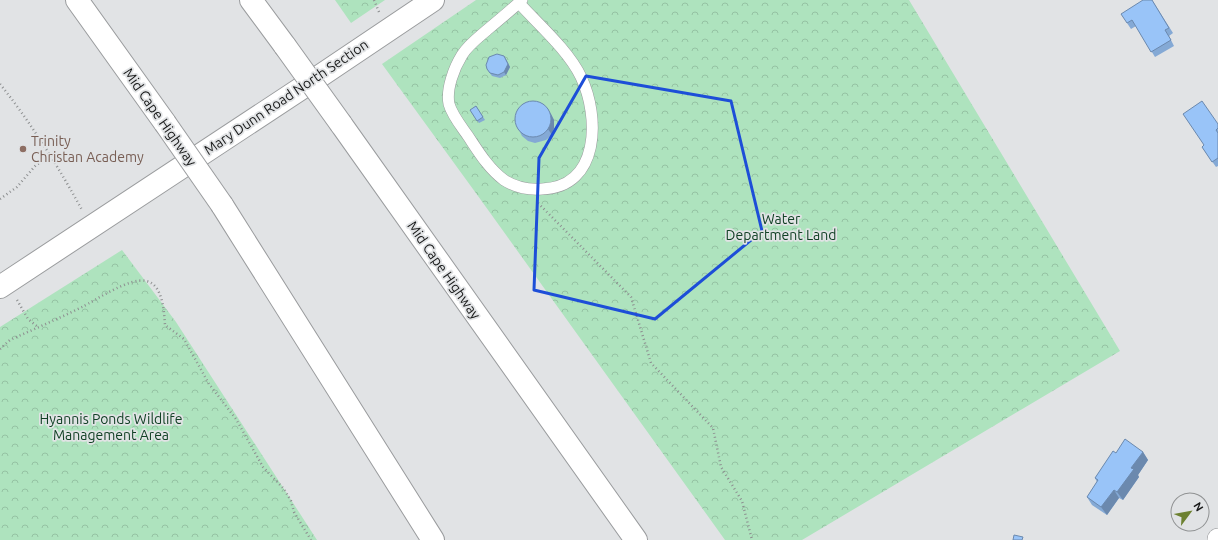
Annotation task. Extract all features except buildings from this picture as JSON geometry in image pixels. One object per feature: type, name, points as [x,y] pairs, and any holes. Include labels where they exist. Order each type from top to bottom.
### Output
[{"type":"main road","name":"Mid Cape Highway","points":[[77,0],[222,205],[433,540]]},
{"type":"main road","name":"Mid Cape Highway","points":[[251,0],[341,124],[636,540]]},
{"type":"main road","name":"Mary Dunn Road North Section","points":[[4,284],[433,0]]},
{"type":"lane","points":[[520,1],[565,53],[581,77],[589,97],[593,131],[591,150],[577,175],[563,185],[550,189],[527,188],[517,186],[506,181],[488,166],[458,122],[449,105],[448,94],[455,68],[462,54],[475,40],[520,1]]},
{"type":"path","points":[[0,84],[13,100],[51,157],[91,227]]},
{"type":"path","points":[[0,199],[17,187],[36,165],[51,157]]},
{"type":"path","points":[[527,188],[540,206],[631,297],[651,363],[713,428],[721,467],[742,501],[752,540]]},
{"type":"path","points":[[0,348],[10,340],[82,307],[104,294],[124,285],[137,281],[146,281],[154,285],[162,300],[165,325],[184,339],[209,384],[236,420],[263,467],[284,489],[291,501],[294,512],[311,540]]},
{"type":"path","points":[[4,284],[28,319],[39,327]]},
{"type":"highlighted area","points":[[586,76],[731,101],[762,231],[655,319],[534,290],[539,158]]},
{"type":"green space","points":[[335,0],[385,0],[351,23]]},
{"type":"green space","name":"Water Department Land","points":[[476,0],[909,0],[1120,351],[802,540],[725,540],[382,64]]},
{"type":"green space","name":"Hyannis Ponds Wildlife Management Area","points":[[122,250],[176,322],[317,540],[0,540],[0,327]]},
{"type":"place","name":"Trinity Christan Academy","points":[[23,149]]}]
